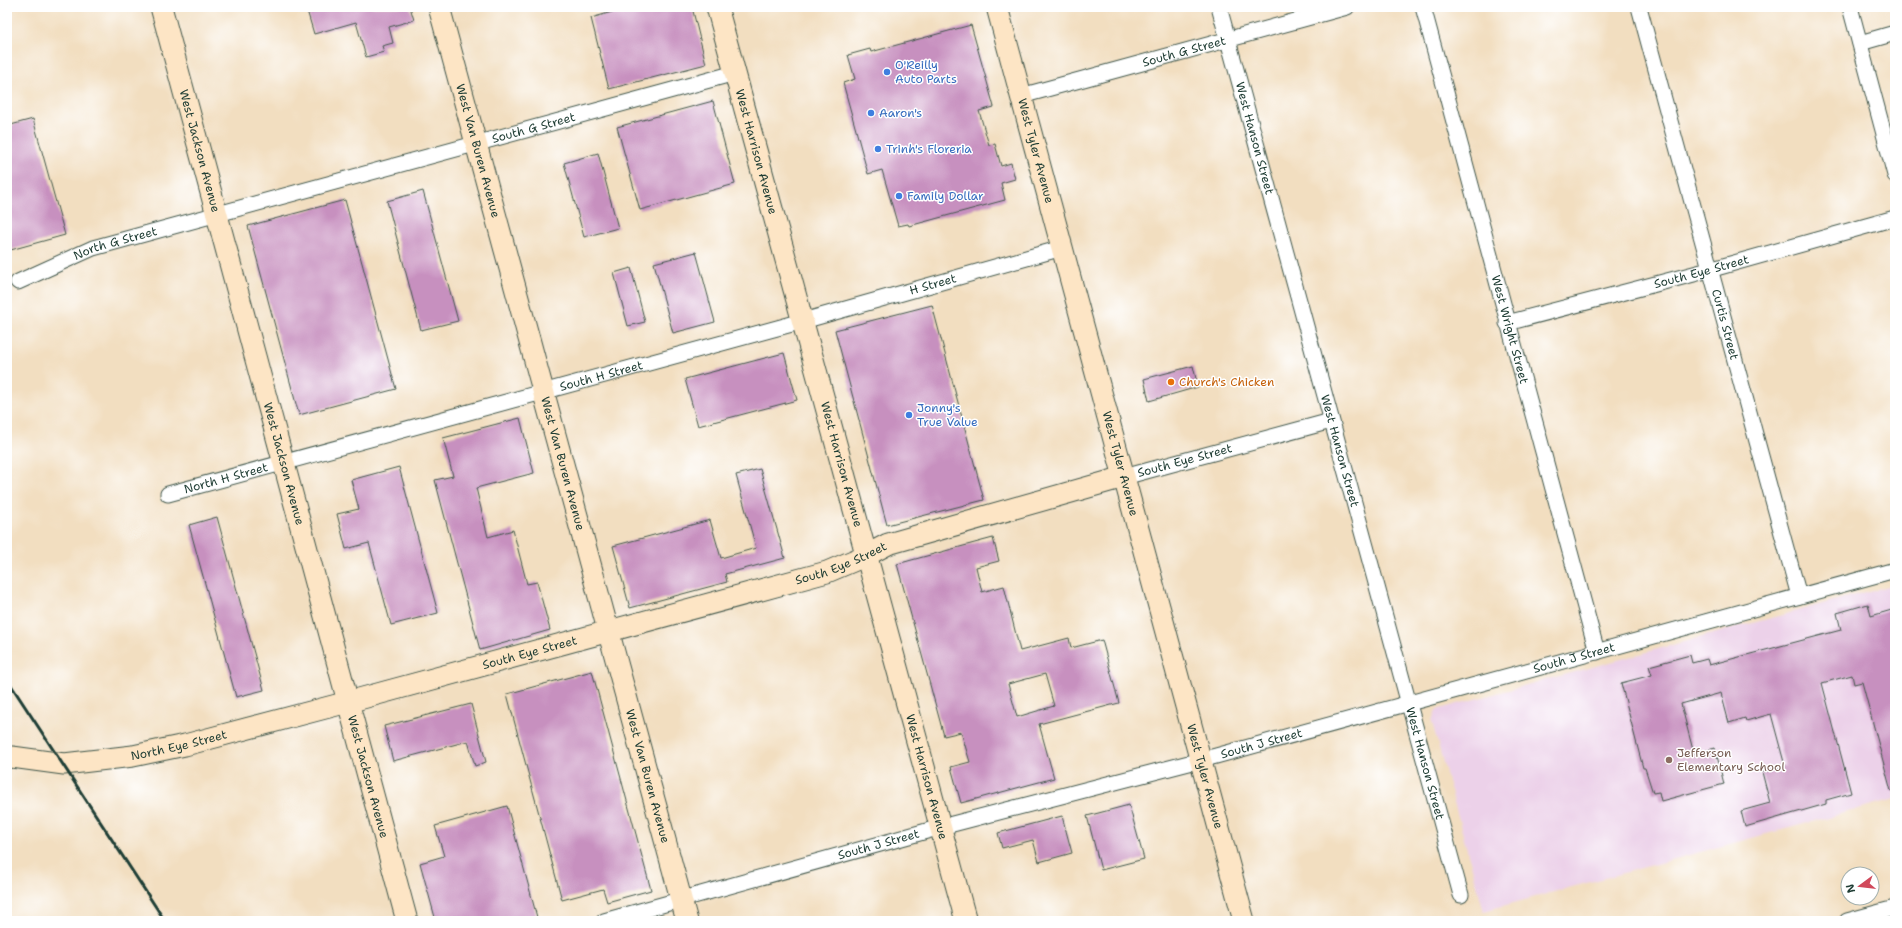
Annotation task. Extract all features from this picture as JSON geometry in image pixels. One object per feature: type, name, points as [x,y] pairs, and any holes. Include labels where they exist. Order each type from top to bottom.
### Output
[{"type":"street","name":"West Jackson Avenue","points":[[161,7],[407,921]]},
{"type":"street","name":"West Van Buren Avenue","points":[[439,7],[687,921]]},
{"type":"street","name":"West Harrison Avenue","points":[[717,7],[966,921]]},
{"type":"street","name":"West Tyler Avenue","points":[[997,7],[1244,921]]},
{"type":"street","name":"West Hanson Street","points":[[1219,7],[1461,895]]},
{"type":"street","name":"South G Street","points":[[1021,96],[1228,38],[1348,7]]},
{"type":"street","name":"West Wright Street","points":[[1423,7],[1507,323],[1597,652]]},
{"type":"street","name":"Curtis Street","points":[[1639,7],[1709,270],[1799,596]]},
{"type":"street","points":[[1850,7],[1895,175]]},
{"type":"street","points":[[1860,43],[1895,34]]},
{"type":"street","name":"South G Street","points":[[216,214],[735,73]]},
{"type":"street","name":"North G Street","points":[[18,282],[93,248],[216,214]]},
{"type":"street","name":"South Eye Street","points":[[1507,323],[1709,270],[1895,218]]},
{"type":"street","name":"H Street","points":[[803,321],[1062,248]]},
{"type":"street","name":"South H Street","points":[[283,462],[803,321]]},
{"type":"street","name":"South Eye Street","points":[[348,702],[608,630],[827,572],[867,555],[888,544],[1124,477],[1331,421]]},
{"type":"street","name":"North H Street","points":[[168,494],[283,462]]},
{"type":"street","name":"South J Street","points":[[604,921],[941,827],[1409,703],[1895,570]]},
{"type":"street","name":"North Eye Street","points":[[7,758],[12,757],[64,764],[132,756],[185,745],[348,702]]},
{"type":"street","points":[[1847,921],[1895,908]]},
{"type":"shaded area","name":"Jefferson Elementary School","points":[[1895,584],[1895,799],[1484,911],[1432,722],[1436,710]]},
{"type":"building","points":[[306,7],[410,7],[414,20],[389,27],[393,43],[382,46],[384,52],[366,57],[356,22],[314,34]]},
{"type":"building","points":[[618,7],[692,7],[706,64],[609,89],[591,18],[619,10]]},
{"type":"building","points":[[971,25],[994,107],[979,111],[989,145],[995,144],[1001,166],[1011,163],[1015,179],[1001,183],[1005,200],[909,226],[908,224],[898,226],[882,170],[868,174],[843,83],[855,79],[848,55],[870,49],[871,52]]},
{"type":"building","points":[[713,101],[735,184],[640,210],[617,127]]},
{"type":"building","points":[[33,119],[65,235],[7,251],[7,126]]},
{"type":"building","points":[[598,153],[618,228],[584,237],[564,163]]},
{"type":"building","points":[[423,191],[458,321],[421,330],[387,201]]},
{"type":"building","points":[[345,200],[396,389],[299,415],[248,226]]},
{"type":"building","points":[[696,252],[715,322],[673,333],[654,263]]},
{"type":"building","points":[[631,268],[645,322],[628,326],[614,273]]},
{"type":"building","name":"Jonny's True Value","points":[[932,305],[984,500],[887,525],[835,330]]},
{"type":"building","points":[[784,353],[797,400],[698,426],[685,379]]},
{"type":"building","name":"Church's Chicken","points":[[1193,366],[1198,387],[1149,401],[1144,379]]},
{"type":"building","points":[[520,418],[534,473],[476,488],[488,537],[513,530],[527,584],[537,582],[550,630],[480,650],[435,480],[453,476],[443,438]]},
{"type":"building","points":[[399,467],[438,613],[391,625],[369,543],[346,549],[337,514],[359,509],[351,480]]},
{"type":"building","points":[[760,469],[785,558],[725,574],[727,582],[630,608],[613,546],[710,520],[721,558],[756,548],[736,475]]},
{"type":"building","points":[[217,517],[264,690],[236,697],[189,525]]},
{"type":"building","points":[[993,538],[999,561],[976,567],[982,592],[1004,586],[1020,651],[1069,638],[1071,648],[1102,640],[1119,703],[1039,724],[1054,778],[961,803],[951,767],[970,762],[961,732],[944,736],[897,564]],"holes":[[[1045,674],[1054,706],[1017,717],[1008,684]]]},
{"type":"building","points":[[1868,604],[1871,616],[1895,609],[1895,791],[1891,791],[1862,682],[1854,684],[1852,675],[1822,683],[1851,793],[1826,800],[1826,804],[1745,827],[1741,811],[1770,803],[1762,772],[1785,766],[1771,714],[1746,721],[1745,718],[1729,723],[1721,693],[1681,704],[1694,754],[1715,748],[1724,784],[1661,801],[1659,792],[1653,793],[1645,768],[1643,768],[1621,683],[1652,675],[1649,666],[1690,655],[1692,663],[1707,659],[1709,665],[1841,630],[1837,613]]},
{"type":"building","points":[[592,671],[651,890],[607,902],[603,889],[562,900],[507,694]]},
{"type":"building","points":[[471,704],[486,762],[475,766],[468,741],[393,761],[384,726]]},
{"type":"building","points":[[1129,805],[1144,859],[1101,870],[1087,816]]},
{"type":"building","points":[[507,806],[538,921],[436,921],[420,863],[444,856],[435,826]]},
{"type":"building","points":[[1062,816],[1072,853],[1039,862],[1033,840],[1002,848],[998,833]]},
{"type":"railway","points":[[7,679],[165,921]]},
{"type":"place","name":"O'Reilly Auto Parts","points":[[887,72]]},
{"type":"place","name":"Aaron's","points":[[871,113]]},
{"type":"place","name":"Trinh's Floreria","points":[[878,149]]},
{"type":"place","name":"Family Dollar","points":[[899,196]]},
{"type":"place","name":"Church's Chicken","points":[[1171,382]]},
{"type":"place","name":"Jonny's True Value","points":[[909,415]]},
{"type":"place","name":"Jefferson Elementary School","points":[[1669,760]]}]
